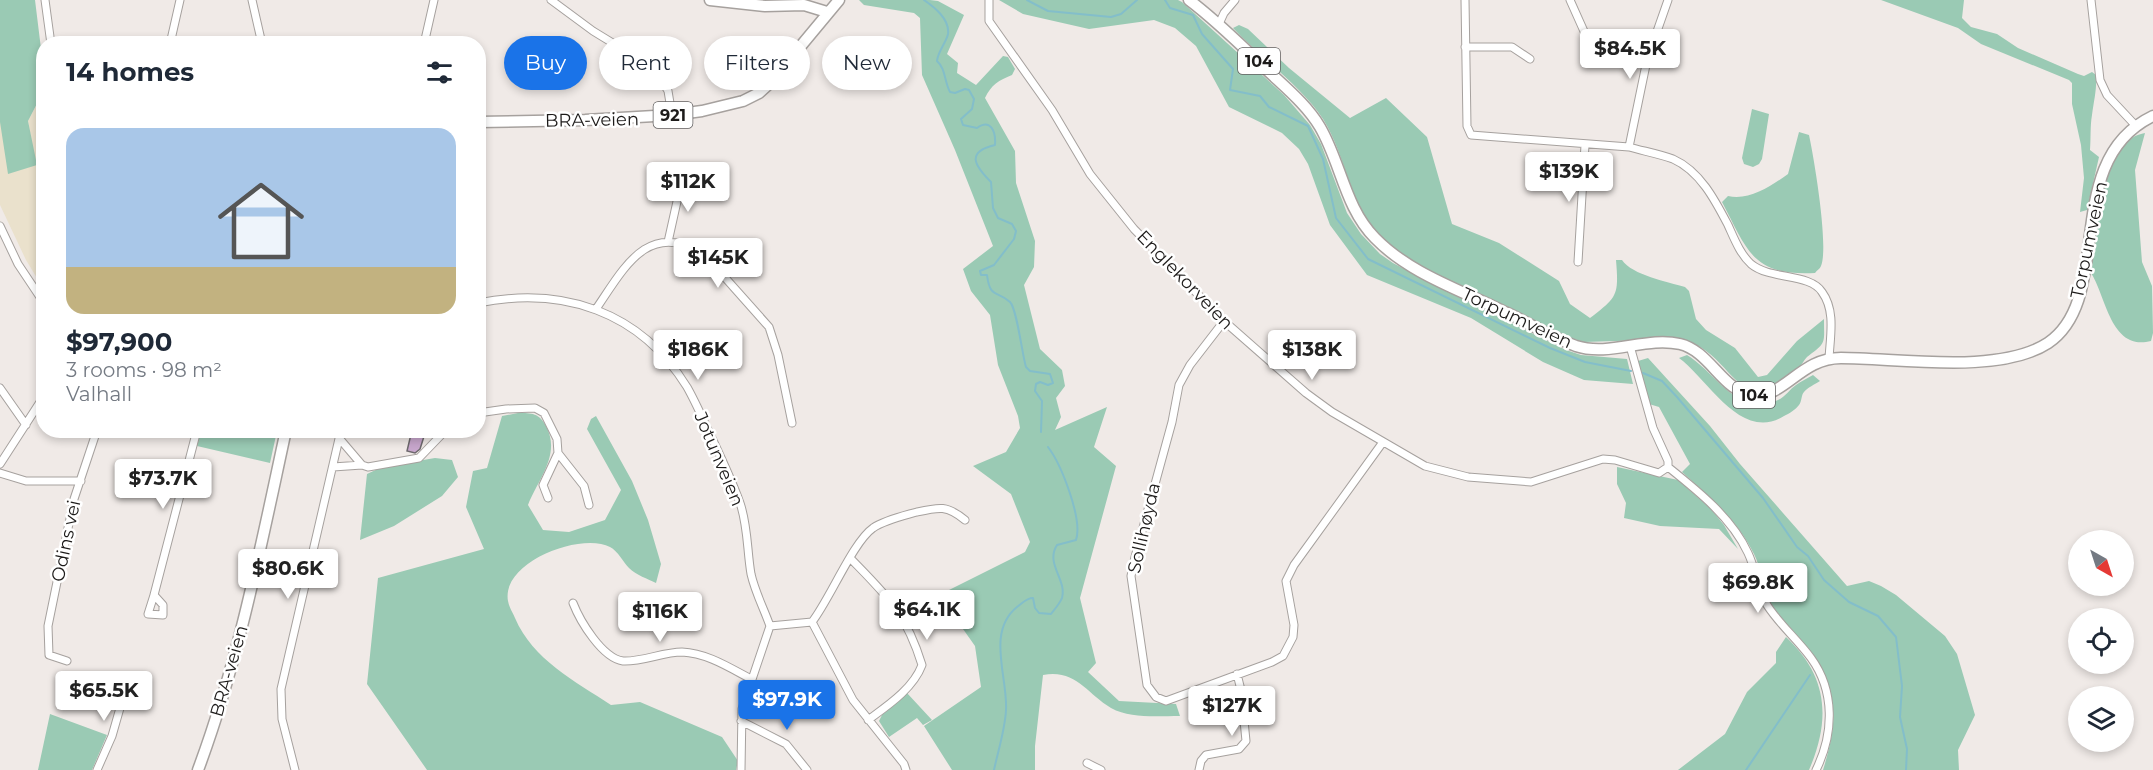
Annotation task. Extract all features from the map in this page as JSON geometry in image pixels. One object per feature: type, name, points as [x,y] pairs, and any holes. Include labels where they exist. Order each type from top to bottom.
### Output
[{"type":"main road","points":[[710,0],[765,6],[804,5],[826,12]]},
{"type":"main road","name":"BRA-veien","points":[[486,122],[672,116],[732,104],[759,93],[785,66],[826,12],[839,0]]},
{"type":"main road","name":"Torpumveien","points":[[1190,0],[1219,24],[1306,107],[1318,123],[1329,145],[1358,217],[1390,253],[1444,284],[1505,311],[1554,337],[1580,347],[1596,349],[1674,342],[1688,346],[1701,354],[1740,391],[1758,395],[1778,389],[1813,363],[1829,359],[1940,362],[2002,359],[2030,352],[2048,343],[2066,326],[2073,313],[2102,176],[2120,140],[2136,126],[2153,116]]},
{"type":"main road","name":"BRA-veien","points":[[198,770],[235,655],[284,438]]},
{"type":"street","points":[[45,0],[50,36]]},
{"type":"street","points":[[172,36],[180,0]]},
{"type":"street","points":[[252,0],[261,36]]},
{"type":"street","points":[[426,36],[434,0]]},
{"type":"street","points":[[551,0],[593,31],[647,64],[658,74],[668,91],[672,116]]},
{"type":"street","name":"Englekorveien","points":[[989,0],[989,21],[1052,110],[1090,174],[1134,229],[1224,321],[1306,393],[1425,466],[1468,477],[1531,482],[1593,460],[1603,459],[1659,473],[1668,467]]},
{"type":"street","points":[[1219,24],[1224,13],[1235,0]]},
{"type":"street","points":[[1465,0],[1467,126],[1471,135],[1629,147],[1673,160],[1698,178],[1714,198],[1738,246],[1752,264],[1767,272],[1809,282],[1819,288],[1829,305],[1829,359]]},
{"type":"street","points":[[1570,0],[1587,38]]},
{"type":"street","points":[[1629,147],[1647,60],[1668,0]]},
{"type":"street","points":[[2091,0],[2100,80],[2106,95],[2136,126]]},
{"type":"street","points":[[1465,47],[1512,47],[1530,59]]},
{"type":"street","points":[[1578,262],[1585,145]]},
{"type":"street","points":[[668,242],[682,179]]},
{"type":"street","points":[[0,226],[18,264],[36,291]]},
{"type":"street","points":[[596,309],[641,250],[654,244],[668,242],[681,243],[704,254],[769,327],[778,355],[792,423]]},
{"type":"street","name":"Jotunveien","points":[[486,302],[532,296],[567,300],[596,309],[625,324],[650,342],[687,387],[740,503],[754,585],[770,626]]},
{"type":"street","name":"Sollihøyda","points":[[1224,321],[1190,365],[1179,385],[1131,576],[1147,685],[1156,696],[1166,700],[1283,656],[1293,638],[1294,625],[1286,581],[1294,565],[1383,442]]},
{"type":"street","points":[[1630,346],[1644,402],[1667,457],[1668,467],[1697,490],[1728,523],[1748,552],[1765,602],[1818,669],[1826,692],[1830,724],[1823,756],[1816,770]]},
{"type":"street","points":[[0,388],[26,425]]},
{"type":"street","points":[[486,412],[535,408],[544,413],[557,439],[558,453],[543,485],[548,498]]},
{"type":"street","points":[[0,464],[36,409]]},
{"type":"street","name":"Odins vei","points":[[67,662],[49,655],[48,626],[74,499],[95,438]]},
{"type":"street","points":[[154,595],[195,438]]},
{"type":"street","points":[[295,770],[282,719],[281,689],[339,438]]},
{"type":"street","points":[[343,438],[362,465]]},
{"type":"street","points":[[333,467],[368,466],[419,458],[438,438]]},
{"type":"street","points":[[558,453],[584,486],[589,505]]},
{"type":"street","points":[[0,472],[26,481],[81,481]]},
{"type":"street","points":[[741,770],[742,709],[770,626],[812,622],[822,610],[860,542],[873,528],[891,520],[933,509],[951,509],[965,520]]},
{"type":"street","points":[[851,559],[889,597],[903,616],[922,665],[918,676],[868,720]]},
{"type":"street","points":[[573,603],[581,623],[608,654],[621,661],[681,652],[702,656],[751,679]]},
{"type":"street","points":[[812,622],[849,694],[904,764],[906,770]]},
{"type":"street","points":[[1199,770],[1206,754],[1239,749],[1246,741],[1241,690],[1237,674]]},
{"type":"street","points":[[97,770],[112,736],[128,680]]},
{"type":"street","points":[[741,721],[786,744],[807,770]]},
{"type":"street","points":[[1087,763],[1101,770]]},
{"type":"shaded area","points":[[36,106],[36,276],[0,205],[0,122],[31,138],[28,121]]},
{"type":"green space","points":[[0,0],[35,0],[39,36],[36,36],[36,106],[28,121],[36,165],[8,174],[0,122]]},
{"type":"green space","points":[[859,0],[938,1],[964,15],[947,54],[958,63],[957,73],[976,85],[1003,56],[1008,57],[1015,69],[1012,75],[993,86],[985,98],[1015,151],[1016,183],[1035,241],[1034,267],[1024,285],[1040,349],[1062,370],[1065,386],[1056,398],[1061,417],[1055,430],[1107,407],[1094,447],[1116,466],[1080,598],[1096,663],[1088,672],[1119,701],[1176,704],[1180,716],[1145,716],[1119,712],[1072,679],[1054,674],[1043,675],[1035,746],[1035,770],[952,770],[924,726],[981,687],[975,646],[939,595],[1025,552],[1030,542],[1011,494],[973,466],[1006,452],[1020,428],[1018,416],[998,365],[990,315],[971,291],[963,269],[993,246],[922,75],[920,18],[914,13],[864,5]]},
{"type":"green space","points":[[999,0],[1178,0],[1182,2],[1284,95],[1310,125],[1321,144],[1347,213],[1361,234],[1380,254],[1436,286],[1566,350],[1581,355],[1627,359],[1633,384],[1584,380],[1543,362],[1471,318],[1367,275],[1330,225],[1308,164],[1299,149],[1282,133],[1229,107],[1196,46],[1175,28],[1154,20],[1089,29],[1023,14]]},
{"type":"green space","points":[[1881,0],[1964,0],[1962,18],[1971,27],[1997,34],[2018,48],[2078,74],[2084,76],[2092,72],[2096,75],[2090,150],[2099,157],[2087,210],[2080,212],[2084,178],[2081,145],[2072,104],[2072,83],[1981,44],[1958,28]]},
{"type":"green space","points":[[1239,25],[1248,29],[1289,68],[1350,118],[1386,98],[1427,137],[1452,224],[1499,243],[1559,281],[1570,304],[1590,318],[1614,295],[1617,281],[1616,260],[1622,260],[1642,274],[1685,287],[1689,291],[1696,319],[1706,330],[1735,348],[1758,377],[1767,375],[1797,341],[1824,319],[1823,342],[1799,367],[1777,384],[1760,390],[1747,388],[1699,346],[1680,339],[1584,342],[1570,338],[1424,268],[1388,244],[1368,221],[1353,192],[1331,133],[1323,119],[1292,83],[1233,28]]},
{"type":"green space","points":[[1752,109],[1769,114],[1762,159],[1753,167],[1744,164],[1742,158]]},
{"type":"green space","points":[[1799,132],[1809,135],[1820,202],[1823,256],[1821,267],[1815,273],[1794,273],[1765,265],[1746,247],[1722,202],[1728,196],[1744,196],[1760,191],[1788,174]]},
{"type":"green space","points":[[2145,133],[2135,170],[2142,262],[2152,286],[2153,333],[2151,341],[2137,342],[2126,338],[2117,329],[2089,270],[2106,180],[2121,148],[2132,138]]},
{"type":"green space","points":[[1687,355],[1729,391],[1751,404],[1764,404],[1778,400],[1813,375],[1820,381],[1805,391],[1799,405],[1788,414],[1768,422],[1754,421],[1726,405],[1679,358]]},
{"type":"green space","points":[[1648,358],[1710,426],[1740,464],[1847,586],[1869,581],[1881,586],[1896,595],[1945,636],[1957,654],[1975,715],[1958,750],[1959,770],[1823,770],[1832,735],[1833,705],[1830,690],[1816,661],[1770,602],[1757,560],[1740,531],[1722,510],[1682,472],[1690,464],[1659,407],[1649,404],[1638,361]]},
{"type":"green space","points":[[518,413],[538,416],[550,436],[550,456],[547,466],[528,505],[543,530],[569,532],[605,520],[621,490],[587,429],[591,419],[596,416],[632,481],[648,520],[661,564],[656,583],[632,570],[613,549],[597,543],[563,547],[546,554],[517,574],[509,587],[508,601],[523,633],[544,658],[556,668],[611,705],[640,702],[722,737],[738,761],[736,770],[427,770],[367,684],[378,578],[484,549],[466,507],[473,471],[487,468],[502,416]]},
{"type":"green space","points":[[199,438],[275,438],[270,463],[197,446]]},
{"type":"green space","points":[[435,458],[452,460],[458,477],[442,496],[394,526],[360,540],[367,474],[382,467]]},
{"type":"green space","points":[[1617,467],[1678,480],[1711,509],[1724,525],[1738,549],[1719,529],[1660,526],[1624,518],[1626,503],[1617,484]]},
{"type":"green space","points":[[1786,637],[1810,667],[1818,683],[1822,699],[1821,733],[1809,770],[1678,770],[1725,734],[1747,692],[1776,663],[1776,652]]},
{"type":"green space","points":[[907,693],[932,720],[923,725],[917,718],[889,737],[879,721],[882,715]]},
{"type":"green space","points":[[50,714],[107,735],[92,770],[38,770]]},
{"type":"building","points":[[410,438],[423,438],[420,449],[415,453],[407,451]]},
{"type":"waterway","points":[[924,0],[940,14],[948,29],[946,41],[937,61],[942,68],[950,92],[969,90],[974,99],[972,109],[961,119],[963,125],[977,128],[986,125],[992,128],[995,135],[995,145],[979,151],[976,156],[977,165],[991,182],[993,208],[998,218],[1012,224],[1016,231],[1014,239],[994,265],[980,271],[981,275],[987,275],[992,291],[1005,298],[1013,306],[1026,367],[1030,371],[1050,374],[1053,383],[1036,384],[1035,391],[1042,401],[1041,432]]},
{"type":"waterway","points":[[1027,0],[1048,11],[1111,17],[1121,14],[1137,0]]},
{"type":"waterway","points":[[1165,0],[1170,8],[1193,15],[1202,34],[1233,69],[1230,90],[1260,96],[1269,107],[1308,126],[1323,159],[1336,218],[1368,259],[1550,348],[1585,362],[1631,371]]},
{"type":"waterway","points":[[1643,373],[1662,381],[1677,397],[1763,498],[1797,547],[1808,556],[1824,580],[1849,602],[1878,616],[1896,637],[1902,686],[1900,717],[1907,749],[1906,770]]},
{"type":"waterway","points":[[994,770],[1006,710],[1000,642],[1002,629],[1008,617],[1028,599],[1033,598],[1035,608],[1039,613],[1051,614],[1061,600],[1063,591],[1053,559],[1054,552],[1057,545],[1076,540],[1076,519],[1070,492],[1048,447]]},
{"type":"waterway","points":[[1746,770],[1810,675]]}]
